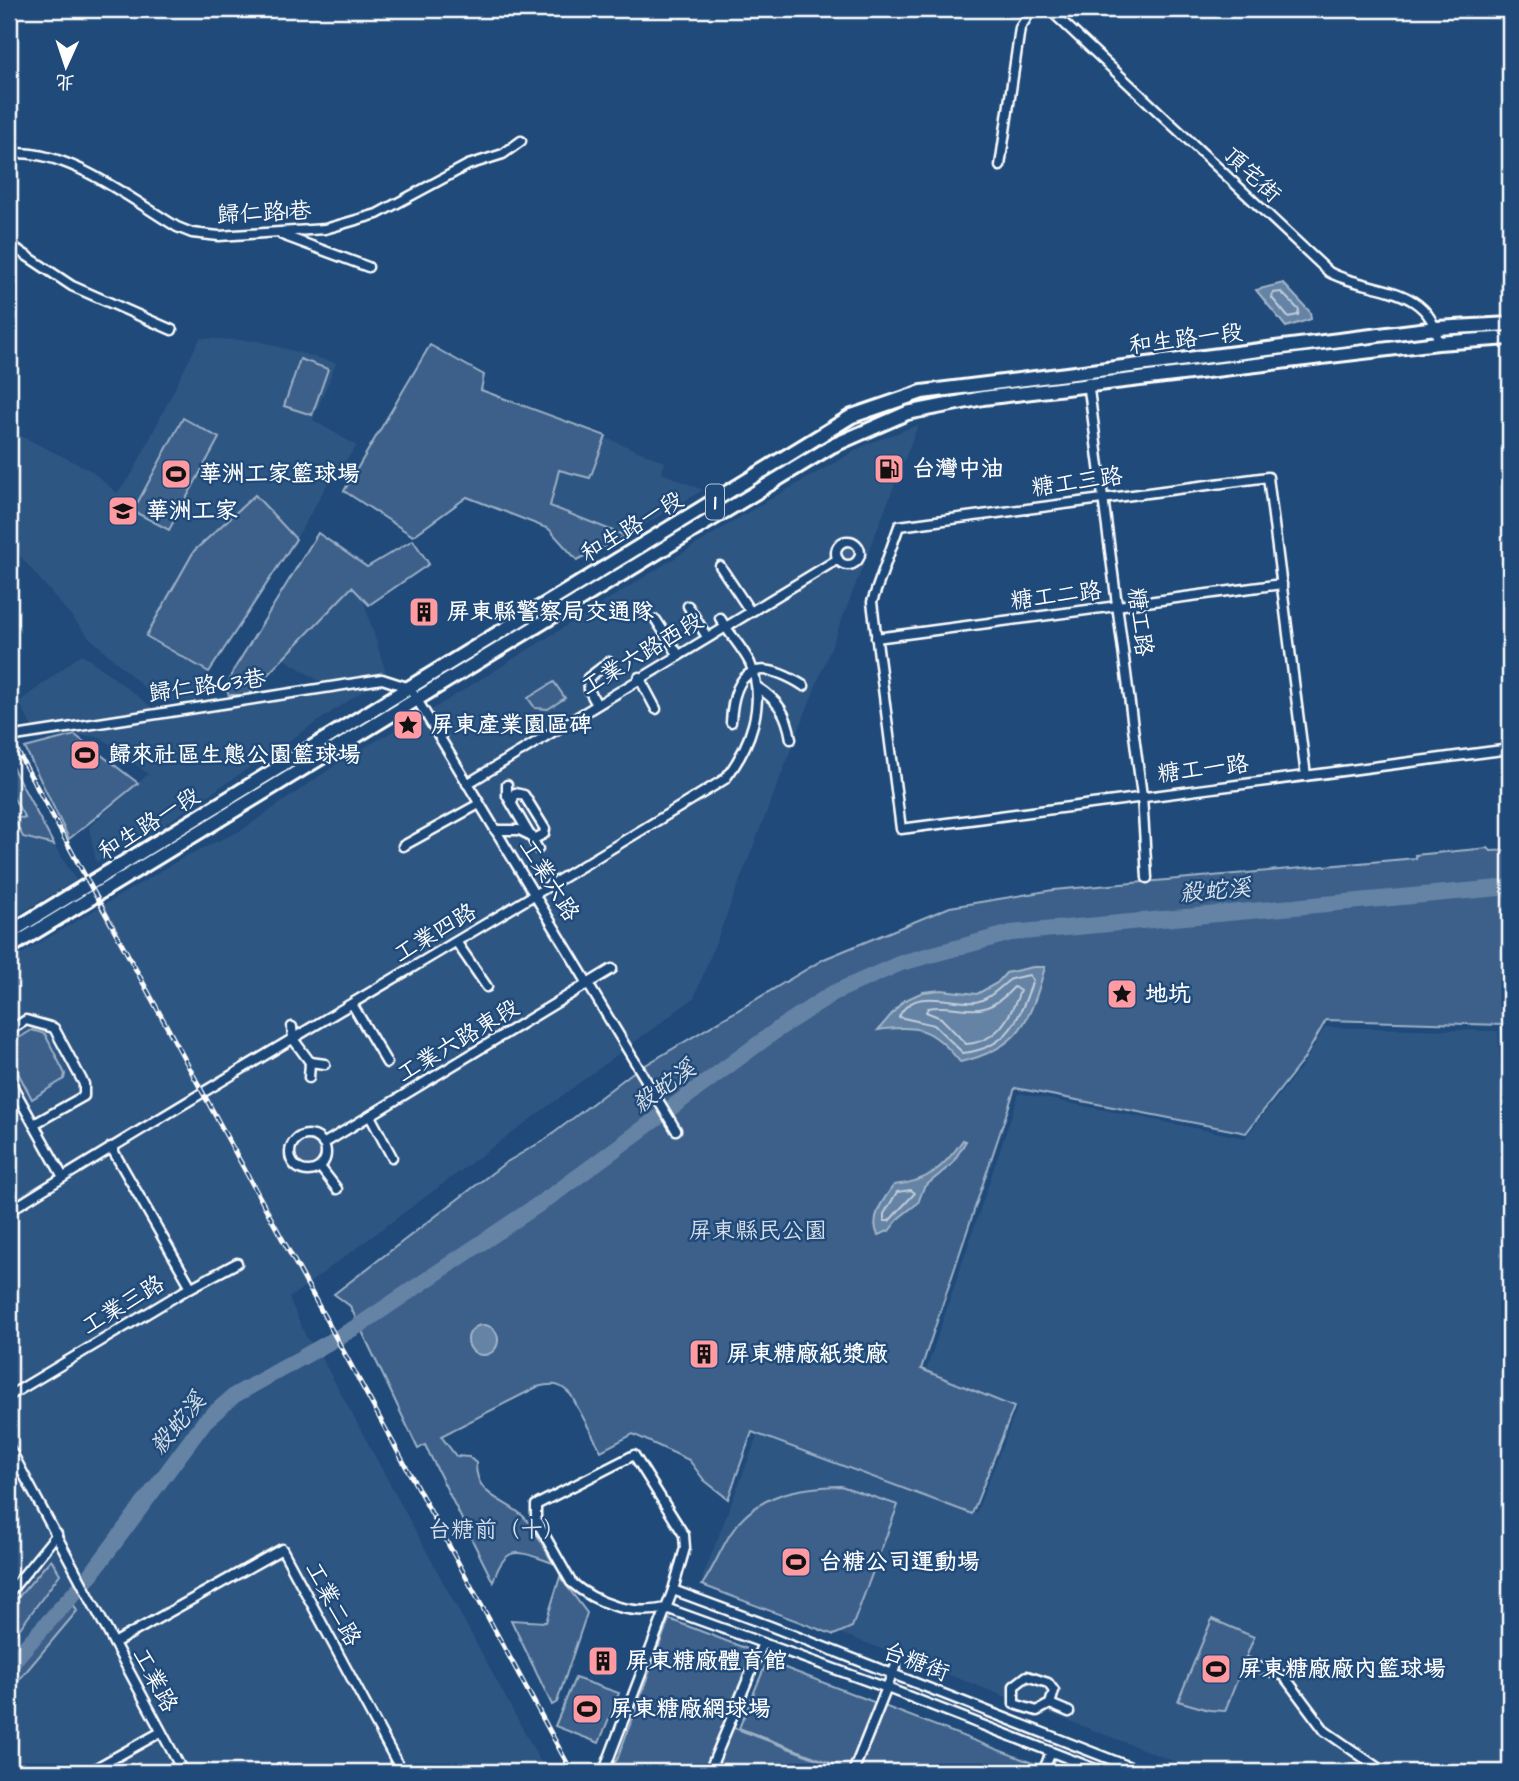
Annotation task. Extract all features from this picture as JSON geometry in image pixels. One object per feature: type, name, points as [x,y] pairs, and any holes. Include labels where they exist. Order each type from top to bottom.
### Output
[{"type":"main road","name":"和生路一段","points":[[1263,357],[1436,328],[1510,324]]},
{"type":"main road","name":"和生路一段","points":[[9,948],[852,416],[922,392],[1087,379],[1263,357],[1510,338]]},
{"type":"main road","name":"和生路一段","points":[[9,933],[832,446],[907,413],[1087,379]]},
{"type":"street","points":[[1000,166],[1020,28],[1028,14],[1039,9]]},
{"type":"street","name":"頂宅街","points":[[1049,9],[1329,272],[1340,279],[1393,289],[1426,315],[1436,328]]},
{"type":"street","name":"歸仁路1巷","points":[[9,153],[51,158],[84,171],[177,227],[192,233],[219,236],[325,229],[377,214],[468,165],[503,154],[521,141]]},
{"type":"street","points":[[277,234],[368,267]]},
{"type":"street","points":[[9,244],[72,286],[172,330]]},
{"type":"street","points":[[1436,328],[1438,342]]},
{"type":"street","name":"糖工路","points":[[1087,379],[1142,796],[1147,878]]},
{"type":"street","name":"糖工三路","points":[[901,829],[872,602],[898,526],[1104,497],[1268,477],[1306,776]]},
{"type":"street","name":"工業六路西段","points":[[467,784],[707,637],[722,622],[750,611],[838,559]]},
{"type":"street","points":[[720,566],[750,611]]},
{"type":"street","name":"糖工二路","points":[[876,638],[1119,608],[1282,584]]},
{"type":"street","points":[[688,606],[707,637]]},
{"type":"street","points":[[656,620],[678,654]]},
{"type":"street","name":"工業四路","points":[[9,1211],[111,1147],[536,896],[726,779],[744,756],[755,720],[757,687],[752,670],[722,622]]},
{"type":"street","points":[[596,703],[589,690],[589,678],[608,662]]},
{"type":"street","points":[[732,722],[735,691],[745,675],[752,670],[767,669],[804,686]]},
{"type":"street","points":[[639,677],[656,709]]},
{"type":"street","name":"歸仁路63巷","points":[[9,737],[382,679],[414,694]]},
{"type":"street","points":[[757,687],[774,698],[781,708],[788,722],[791,739]]},
{"type":"street","name":"工業六路","points":[[414,694],[676,1130]]},
{"type":"street","name":"糖工一路","points":[[901,829],[1510,749]]},
{"type":"street","points":[[507,785],[507,796],[538,849]]},
{"type":"street","points":[[495,830],[519,830],[531,836],[541,836],[545,829],[522,793],[514,794],[512,803]]},
{"type":"street","points":[[403,846],[479,804]]},
{"type":"street","points":[[457,943],[487,987]]},
{"type":"street","name":"工業六路東段","points":[[323,1144],[612,969]]},
{"type":"street","points":[[352,1004],[387,1063]]},
{"type":"street","points":[[9,1031],[26,1020],[54,1028],[84,1084],[84,1096],[34,1124]]},
{"type":"street","points":[[292,1027],[293,1039],[310,1062],[309,1078]]},
{"type":"street","points":[[310,1062],[325,1064]]},
{"type":"street","points":[[9,1080],[63,1177]]},
{"type":"street","points":[[370,1116],[392,1157]]},
{"type":"street","points":[[304,1135],[316,1137],[323,1144],[326,1156],[320,1167],[309,1171],[298,1168],[289,1153],[294,1142],[304,1135]]},
{"type":"street","name":"工業三路","points":[[9,1396],[190,1288],[111,1147]]},
{"type":"street","points":[[320,1167],[337,1189]]},
{"type":"street","points":[[190,1288],[237,1263]]},
{"type":"street","points":[[9,1447],[57,1534],[9,1593]]},
{"type":"street","points":[[607,1772],[604,1771],[673,1590],[685,1548],[684,1535],[634,1455],[536,1506],[536,1520],[572,1582],[580,1590],[600,1600],[638,1611],[666,1608]]},
{"type":"street","name":"工業路","points":[[57,1534],[183,1772]]},
{"type":"street","name":"工業二路","points":[[114,1643],[282,1549],[402,1772]]},
{"type":"street","name":"台糖街","points":[[673,1590],[894,1669],[1143,1772]]},
{"type":"street","name":"台糖街","points":[[666,1608],[887,1688],[1103,1772]]},
{"type":"street","points":[[709,1772],[763,1643]]},
{"type":"street","points":[[1248,1663],[1284,1676],[1325,1731],[1384,1772]]},
{"type":"street","points":[[853,1772],[894,1669]]},
{"type":"street","points":[[1027,1676],[1048,1683],[1054,1691],[1050,1704],[1037,1712],[1014,1704],[1014,1686],[1027,1676]]},
{"type":"street","points":[[1050,1704],[1069,1712]]},
{"type":"street","points":[[89,1772],[161,1732]]},
{"type":"street","points":[[1043,1772],[1051,1752]]},
{"type":"shaded area","name":"華洲工家","points":[[200,338],[258,341],[336,363],[313,420],[357,446],[328,483],[296,539],[255,495],[147,636],[209,672],[199,700],[160,702],[89,637],[9,543],[9,430],[90,470],[117,493],[132,474]]},
{"type":"shaded area","points":[[918,425],[694,998],[289,1298],[306,1337],[319,1353],[546,1772],[9,1772],[9,961],[186,856],[242,830],[347,757],[433,709],[753,509],[867,444]]},
{"type":"shaded area","points":[[606,438],[665,462],[662,473],[703,490],[626,536],[550,506],[559,470],[590,478]]},
{"type":"shaded area","points":[[353,586],[362,596],[387,676],[329,687],[281,657]]},
{"type":"shaded area","points":[[82,654],[154,709],[33,729],[19,702]]},
{"type":"shaded area","points":[[359,685],[363,691],[155,831],[96,862],[89,827],[148,774],[100,737],[75,735],[87,727]]},
{"type":"shaded area","points":[[9,834],[54,845],[76,880],[9,920]]},
{"type":"shaded area","points":[[1325,1027],[1498,1031],[1501,1094],[1510,1096],[1510,1772],[1202,1772],[840,1633],[852,1627],[897,1505],[841,1486],[804,1487],[781,1493],[753,1509],[732,1531],[719,1555],[710,1583],[702,1579],[759,1432],[976,1514],[1017,1408],[926,1371],[1019,1093],[1245,1138],[1303,1065]]},
{"type":"green space","points":[[430,345],[484,375],[481,390],[606,436],[590,478],[559,470],[550,506],[626,536],[577,560],[549,529],[467,497],[413,536],[344,491]]},
{"type":"green space","name":"華洲工家籃球場","points":[[300,359],[328,369],[312,415],[284,406]]},
{"type":"green space","name":"華洲工家籃球場","points":[[183,418],[219,438],[169,530],[133,511]]},
{"type":"green space","points":[[255,495],[296,539],[209,672],[146,636],[194,551]]},
{"type":"green space","points":[[318,533],[367,567],[413,540],[429,564],[369,605],[352,587],[248,695],[229,695],[226,690],[233,671]]},
{"type":"green space","points":[[848,541],[856,545],[860,553],[856,561],[848,565],[840,561],[836,553],[840,545]]},
{"type":"green space","points":[[554,682],[565,698],[548,709],[535,708],[528,698]]},
{"type":"green space","points":[[75,735],[138,783],[69,839],[25,748]]},
{"type":"green space","points":[[9,761],[54,845],[23,837],[13,817],[25,818],[9,790]]},
{"type":"green space","name":"屏東縣民公園","points":[[1488,848],[1491,851],[1510,850],[1510,1090],[1505,1089],[1502,1025],[1326,1020],[1304,1059],[1246,1133],[1015,1088],[921,1369],[1014,1407],[972,1514],[752,1432],[728,1499],[704,1480],[689,1460],[633,1434],[601,1451],[571,1395],[560,1386],[548,1385],[537,1387],[441,1436],[456,1456],[469,1457],[476,1463],[480,1483],[492,1496],[528,1522],[553,1563],[523,1553],[509,1555],[503,1560],[493,1582],[425,1445],[418,1449],[350,1306],[334,1294],[505,1163],[546,1139],[632,1073],[824,959],[950,907],[1053,890],[1416,858],[1415,855]]},
{"type":"green space","points":[[32,1030],[45,1034],[65,1074],[64,1079],[32,1099],[9,1056],[9,1044]]},
{"type":"green space","points":[[307,1135],[320,1140],[325,1153],[320,1166],[307,1171],[294,1166],[289,1153],[294,1140]]},
{"type":"green space","name":"台糖公司運動場","points":[[841,1486],[898,1505],[852,1627],[834,1635],[702,1585],[731,1533],[753,1509],[779,1495],[794,1491]]},
{"type":"green space","points":[[51,1559],[60,1574],[9,1643],[9,1608]]},
{"type":"green space","points":[[560,1577],[587,1613],[557,1702],[552,1705],[511,1620],[546,1622]]},
{"type":"green space","points":[[72,1601],[77,1611],[9,1692],[9,1677]]},
{"type":"green space","points":[[669,1619],[758,1653],[729,1726],[852,1772],[604,1772],[617,1760]]},
{"type":"green space","name":"屏東糖廠廠内籃球場","points":[[1212,1619],[1254,1637],[1225,1711],[1209,1710],[1178,1701]]},
{"type":"green space","points":[[767,1661],[1035,1764],[1031,1772],[854,1772],[739,1728]]},
{"type":"green space","name":"屏東糖廠網球場","points":[[575,1678],[619,1693],[599,1743],[555,1726]]},
{"type":"water","points":[[1283,283],[1310,312],[1311,319],[1286,327],[1256,290]]},
{"type":"water","points":[[1045,967],[1034,1004],[1019,1031],[996,1050],[960,1062],[942,1042],[925,1031],[904,1028],[878,1030],[903,1001],[923,992],[941,990],[977,994],[997,983],[1006,973]]},
{"type":"water","points":[[963,1140],[966,1141],[952,1164],[924,1187],[918,1203],[900,1217],[889,1231],[878,1235],[876,1215],[894,1185],[926,1177],[934,1172]]},
{"type":"water","points":[[483,1325],[489,1326],[497,1334],[497,1346],[489,1354],[483,1355],[477,1354],[469,1346],[468,1340],[469,1334],[477,1326]]},
{"type":"waterway","name":"殺蛇溪","points":[[9,1665],[89,1577],[205,1421],[235,1395],[358,1326],[557,1192],[781,1027],[833,993],[901,963],[1011,933],[1510,887]]},
{"type":"railway","points":[[9,736],[572,1772]]},
{"type":"place","name":"台灣中油","points":[[889,469]]},
{"type":"place","name":"華洲工家籃球場","points":[[176,474]]},
{"type":"place","name":"華洲工家","points":[[123,511]]},
{"type":"place","name":"屏東縣警察局交通隊","points":[[424,612]]},
{"type":"place","name":"屏東產業園區碑","points":[[408,725]]},
{"type":"place","name":"歸來社區生態公園籃球場","points":[[85,755]]},
{"type":"place","name":"地坑","points":[[1122,994]]},
{"type":"place","name":"屏東糖廠紙漿廠","points":[[704,1354]]},
{"type":"place","name":"台糖公司運動場","points":[[796,1562]]},
{"type":"place","name":"屏東糖廠體育館","points":[[603,1661]]},
{"type":"place","name":"屏東糖廠廠内籃球場","points":[[1216,1669]]},
{"type":"place","name":"屏東糖廠網球場","points":[[587,1709]]},
{"type":"park label","name":"台糖前（十）","points":[[497,1530]]}]
